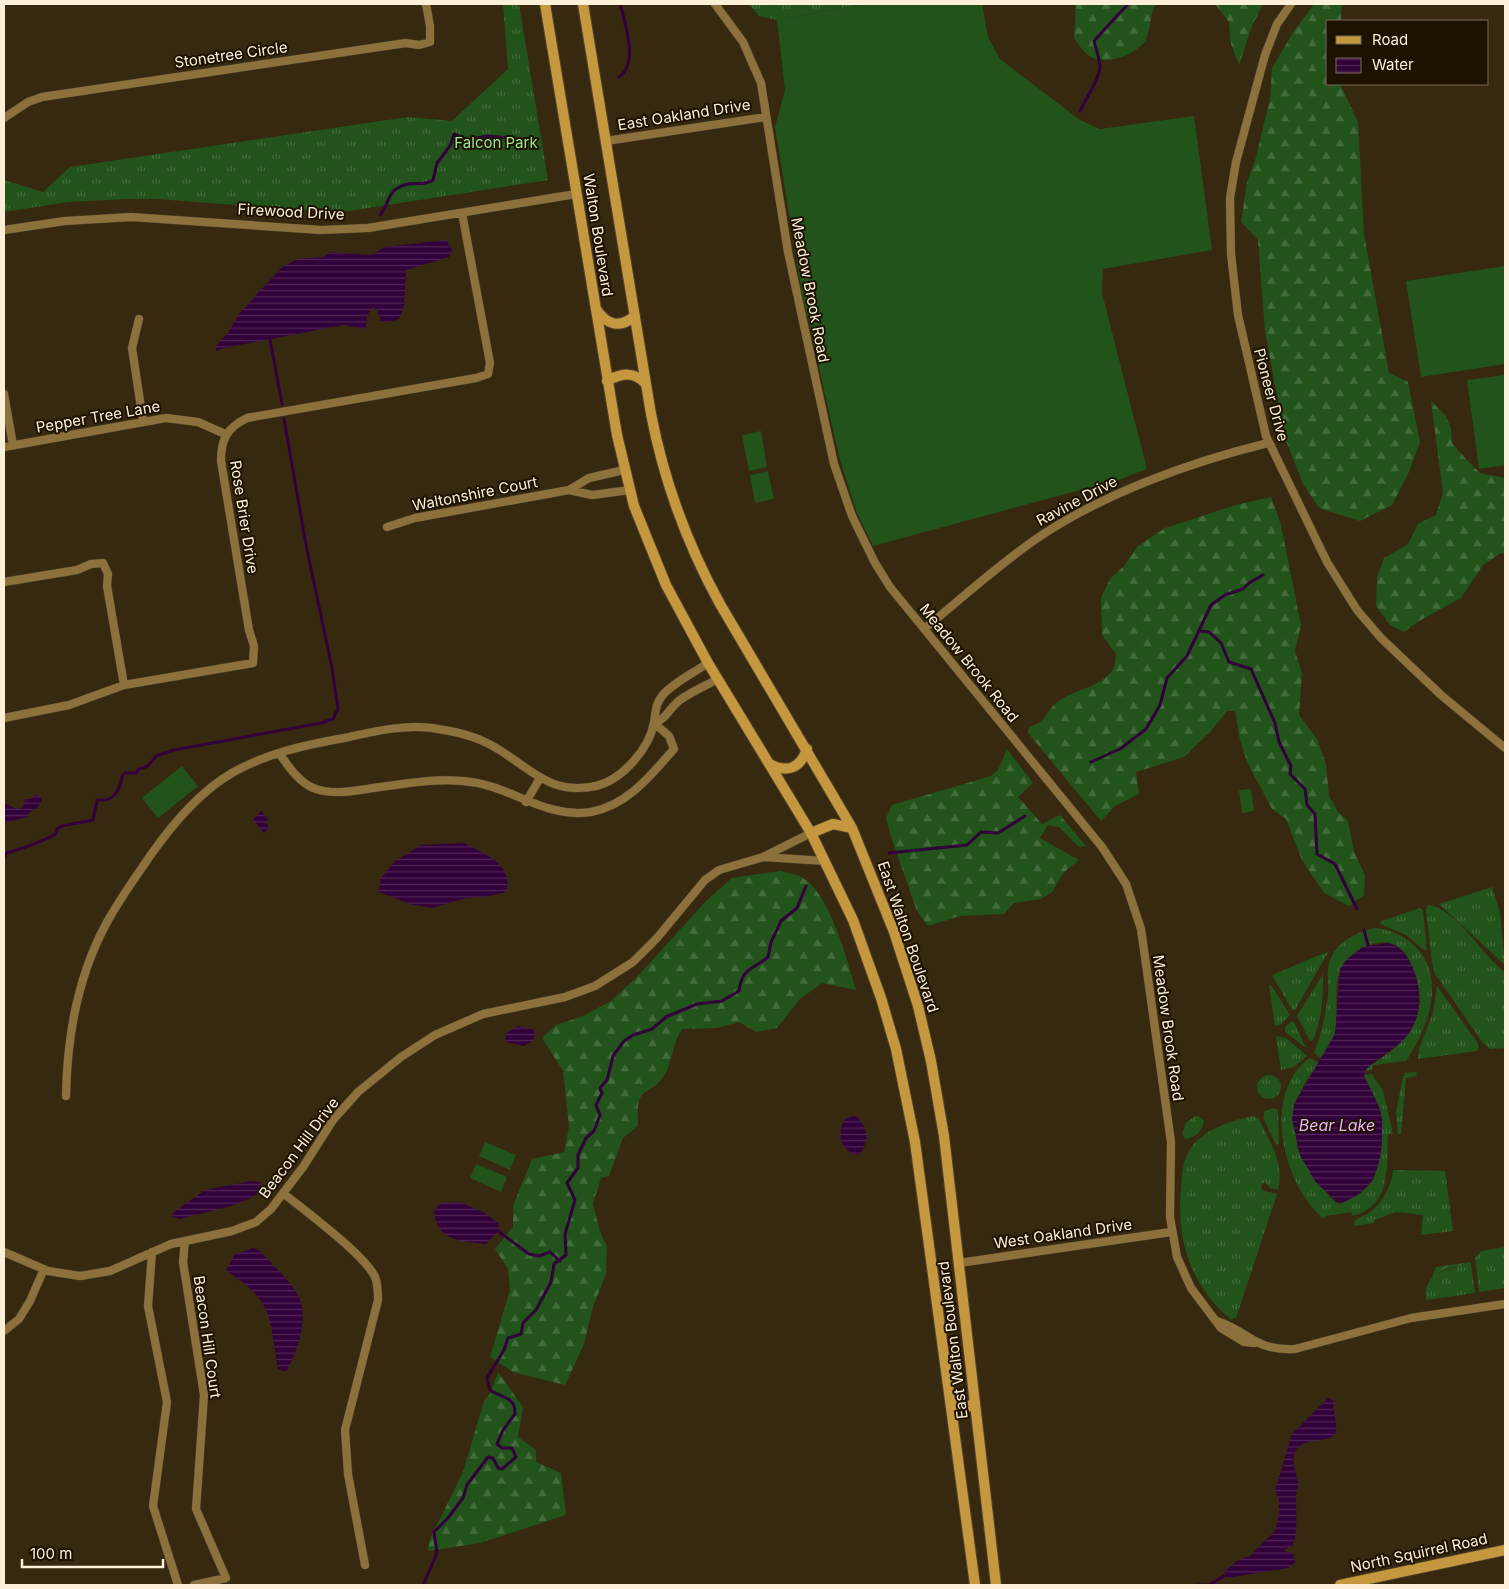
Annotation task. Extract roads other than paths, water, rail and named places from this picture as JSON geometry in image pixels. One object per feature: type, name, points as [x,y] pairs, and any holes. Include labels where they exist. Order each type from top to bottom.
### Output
[{"type":"main road","name":"Walton Boulevard","points":[[544,4],[607,381],[624,470]]},
{"type":"main road","name":"Walton Boulevard","points":[[583,4],[655,435]]},
{"type":"main road","points":[[595,309],[601,317],[611,324],[622,324],[635,316]]},
{"type":"main road","points":[[607,381],[619,375],[630,374],[641,378],[646,384]]},
{"type":"main road","name":"East Walton Boulevard","points":[[655,435],[674,503],[700,566],[729,620],[852,828],[894,932],[910,980],[929,1052],[944,1136],[996,1585]]},
{"type":"main road","name":"East Walton Boulevard","points":[[624,470],[643,529],[666,585],[708,664],[811,833],[825,861],[866,954],[896,1049],[915,1142],[975,1585]]},
{"type":"main road","points":[[770,764],[781,769],[792,768],[800,762],[807,749]]},
{"type":"main road","points":[[811,833],[833,824],[852,828]]},
{"type":"main road","points":[[950,1399],[956,1407],[963,1409],[975,1404]]},
{"type":"main road","name":"North Squirrel Road","points":[[1340,1585],[1505,1550]]},
{"type":"street","name":"Stonetree Circle","points":[[4,118],[28,102],[42,97],[406,43],[419,45],[430,42],[430,26],[426,4]]},
{"type":"street","name":"Meadow Brook Road","points":[[715,4],[750,54],[761,83],[797,299],[840,483],[852,516],[875,563],[890,587],[1102,847],[1132,895],[1141,929],[1171,1142],[1171,1232],[1177,1257],[1185,1278],[1200,1302],[1217,1321],[1254,1342],[1278,1348],[1306,1347],[1405,1320],[1505,1304]]},
{"type":"street","name":"Pioneer Drive","points":[[1291,4],[1277,24],[1265,55],[1236,162],[1230,198],[1231,254],[1238,314],[1268,443],[1332,571],[1357,610],[1381,638],[1435,689],[1505,748]]},
{"type":"street","name":"East Oakland Drive","points":[[606,141],[766,117]]},
{"type":"street","name":"Firewood Drive","points":[[4,230],[65,221],[131,217],[292,228],[348,229],[576,194]]},
{"type":"street","points":[[225,434],[234,424],[247,418],[476,378],[488,374],[490,363],[462,213]]},
{"type":"street","points":[[139,319],[132,348],[143,422]]},
{"type":"street","points":[[4,394],[13,445]]},
{"type":"street","name":"Pepper Tree Lane","points":[[4,447],[166,418],[198,422],[225,434]]},
{"type":"street","name":"Rose Brier Drive","points":[[4,718],[69,705],[124,685],[253,663],[254,646],[249,630],[221,461],[221,446],[225,434]]},
{"type":"street","name":"Ravine Drive","points":[[924,629],[1012,556],[1073,515],[1136,486],[1268,443]]},
{"type":"street","name":"Waltonshire Court","points":[[387,527],[415,518],[569,490],[589,478],[624,470]]},
{"type":"street","name":"Waltonshire Court","points":[[569,490],[592,495],[630,490]]},
{"type":"street","points":[[4,582],[77,570],[91,564],[103,563],[108,574],[107,586],[124,685]]},
{"type":"street","points":[[66,1096],[67,1064],[73,1022],[92,953],[111,915],[166,834],[185,811],[230,774],[300,746],[376,732],[412,727],[429,727],[460,732],[487,743],[540,778],[563,787],[598,786],[616,777],[631,764],[646,742],[654,723],[654,712],[660,698],[708,664]]},
{"type":"street","points":[[654,723],[668,715],[673,706],[683,698],[718,679]]},
{"type":"street","points":[[675,686],[683,698]]},
{"type":"street","points":[[279,753],[292,772],[315,789],[341,792],[438,780],[472,782],[554,810],[591,812],[622,800],[640,787],[674,749],[669,736],[654,723]]},
{"type":"street","points":[[526,802],[540,778]]},
{"type":"street","name":"Beacon Hill Drive","points":[[4,1252],[44,1269],[80,1276],[110,1271],[152,1252],[185,1241],[232,1231],[256,1222],[271,1209],[333,1120],[358,1092],[401,1057],[435,1035],[483,1014],[565,997],[595,986],[633,962],[657,938],[705,880],[719,870],[763,857],[811,833]]},
{"type":"street","name":"Beacon Hill Drive","points":[[763,857],[825,861]]},
{"type":"street","points":[[283,1193],[363,1262],[377,1283],[378,1300],[347,1420],[344,1443],[365,1565]]},
{"type":"street","name":"West Oakland Drive","points":[[959,1263],[1171,1232]]},
{"type":"street","name":"Beacon Hill Court","points":[[185,1241],[183,1262],[204,1395],[196,1510],[226,1578],[194,1585]]},
{"type":"street","points":[[152,1252],[148,1306],[167,1402],[153,1506],[178,1585]]},
{"type":"street","points":[[4,1332],[18,1319],[30,1301],[44,1269]]},
{"type":"water","points":[[446,240],[452,250],[449,257],[406,270],[404,306],[399,319],[389,322],[381,321],[377,310],[373,307],[367,315],[366,329],[343,325],[216,351],[216,346],[228,333],[239,314],[281,268],[297,259],[324,257],[328,252],[371,255],[385,247]]},
{"type":"water","points":[[34,795],[38,795],[42,799],[38,807],[29,813],[28,817],[7,822],[4,826],[4,803],[17,809],[23,807],[25,799],[31,799]]},
{"type":"water","points":[[261,811],[268,819],[265,822],[270,828],[264,833],[253,820]]},
{"type":"water","points":[[464,843],[489,856],[502,868],[506,874],[506,892],[491,896],[466,898],[432,908],[410,904],[379,892],[381,878],[395,861],[421,845]]},
{"type":"water","name":"Bear Lake","points":[[1387,943],[1400,949],[1411,965],[1419,989],[1418,1009],[1416,1019],[1406,1037],[1365,1070],[1364,1077],[1381,1114],[1380,1158],[1377,1169],[1368,1186],[1351,1199],[1339,1204],[1315,1181],[1300,1155],[1292,1119],[1294,1104],[1335,1034],[1340,969],[1347,959],[1363,947]]},
{"type":"water","points":[[518,1026],[533,1029],[535,1035],[532,1041],[524,1046],[505,1042],[506,1033]]},
{"type":"water","points":[[854,1115],[863,1124],[866,1134],[863,1150],[859,1155],[848,1151],[842,1142],[841,1136],[844,1120]]},
{"type":"water","points":[[251,1181],[260,1182],[263,1187],[249,1199],[180,1219],[172,1217],[174,1212],[205,1190]]},
{"type":"water","points":[[460,1202],[485,1213],[499,1224],[498,1231],[486,1244],[459,1240],[444,1234],[439,1228],[434,1210],[441,1203]]},
{"type":"water","points":[[253,1248],[260,1251],[285,1278],[298,1295],[301,1304],[303,1314],[301,1334],[286,1372],[278,1369],[271,1323],[262,1302],[254,1292],[226,1271],[234,1255]]},
{"type":"water","points":[[1329,1397],[1335,1403],[1333,1406],[1336,1421],[1334,1435],[1323,1440],[1302,1444],[1294,1456],[1298,1483],[1296,1533],[1293,1545],[1283,1551],[1293,1553],[1295,1562],[1288,1568],[1227,1578],[1224,1572],[1238,1560],[1250,1556],[1275,1531],[1279,1514],[1279,1499],[1275,1491],[1292,1434]]},
{"type":"waterway","points":[[619,77],[625,71],[629,53],[629,42],[620,4]]},
{"type":"waterway","points":[[1080,111],[1099,73],[1099,58],[1094,41],[1128,4]]},
{"type":"waterway","points":[[380,215],[391,194],[396,189],[407,184],[425,183],[433,180],[437,163],[450,146],[454,134],[468,140],[487,136],[510,138]]},
{"type":"waterway","points":[[270,339],[282,404]]},
{"type":"waterway","points":[[4,857],[7,853],[38,843],[56,834],[57,829],[62,826],[93,820],[97,800],[113,797],[118,791],[122,776],[125,773],[136,773],[139,769],[148,766],[156,756],[174,750],[321,723],[333,719],[338,709],[332,668],[307,550],[284,419]]},
{"type":"waterway","points":[[1091,762],[1120,749],[1146,729],[1160,705],[1167,678],[1187,656],[1211,605],[1225,595],[1243,589],[1263,575]]},
{"type":"waterway","points":[[1200,631],[1209,632],[1221,643],[1229,662],[1251,669],[1275,723],[1279,742],[1291,766],[1290,774],[1305,789],[1307,805],[1315,814],[1317,854],[1335,864],[1357,909]]},
{"type":"waterway","points":[[889,853],[967,845],[981,832],[998,833],[1025,816]]},
{"type":"waterway","points":[[423,1585],[437,1553],[434,1532],[448,1518],[463,1498],[467,1485],[488,1457],[493,1458],[498,1468],[502,1469],[516,1457],[512,1448],[502,1448],[497,1444],[503,1430],[515,1414],[515,1408],[511,1401],[490,1390],[487,1378],[504,1350],[508,1338],[521,1334],[523,1323],[536,1310],[551,1282],[554,1264],[566,1255],[565,1234],[575,1200],[567,1183],[578,1168],[578,1155],[586,1138],[594,1131],[600,1115],[596,1105],[602,1093],[600,1088],[607,1080],[613,1056],[624,1041],[633,1035],[652,1029],[666,1017],[697,1004],[722,1001],[739,991],[740,983],[746,973],[768,957],[771,942],[781,921],[797,908],[806,886]]},
{"type":"waterway","points":[[1364,930],[1368,945]]},
{"type":"waterway","points":[[498,1231],[529,1254],[539,1256],[550,1252],[560,1261]]},
{"type":"waterway","points":[[1197,1585],[1209,1585],[1224,1576]]},
{"type":"park label","name":"Falcon Park","points":[[496,143]]}]
